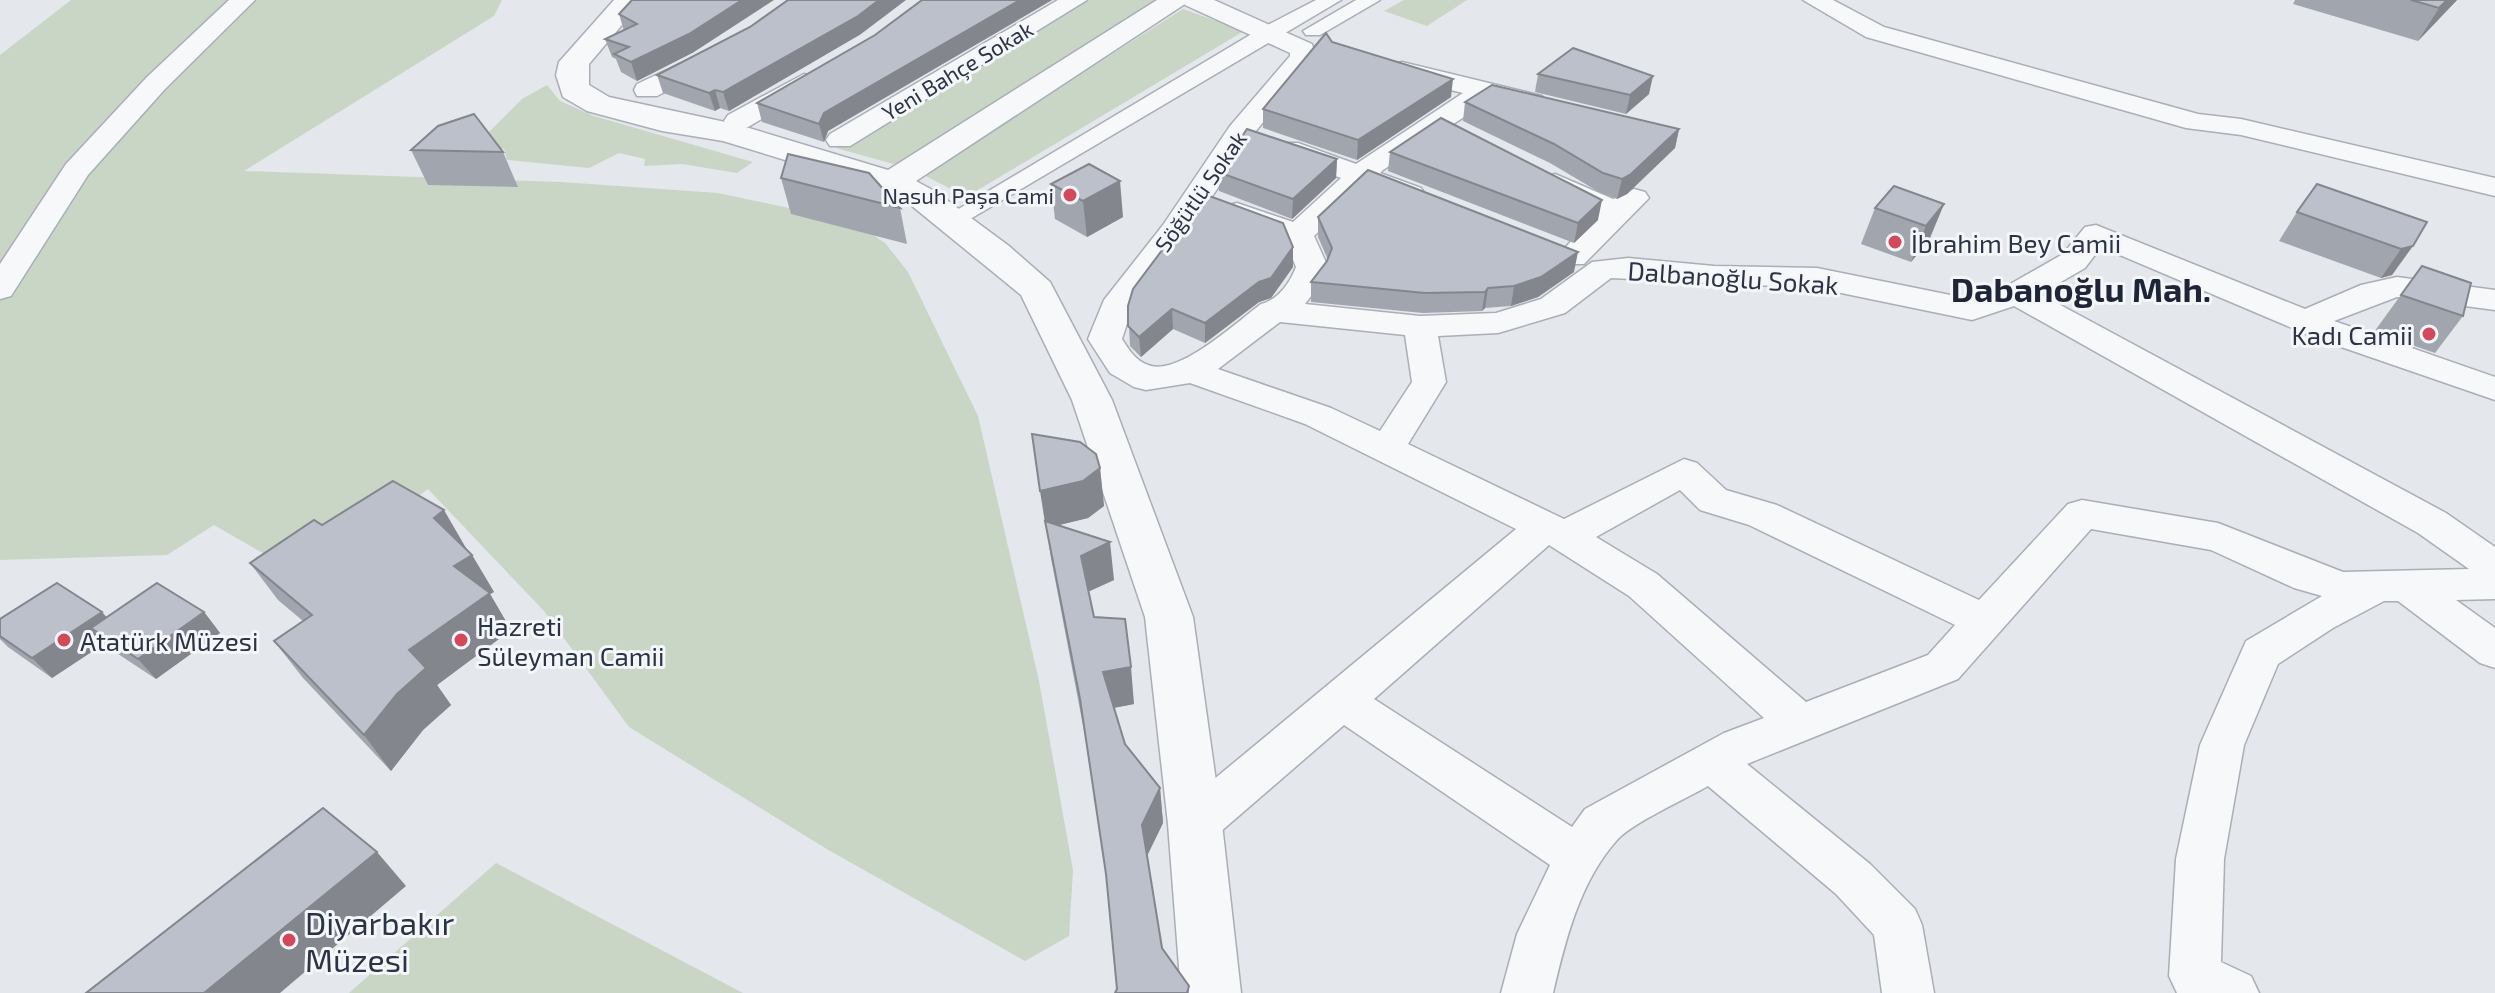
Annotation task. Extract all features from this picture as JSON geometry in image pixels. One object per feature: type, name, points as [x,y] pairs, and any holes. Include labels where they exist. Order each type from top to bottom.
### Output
[{"type":"street","points":[[0,289],[76,170],[156,83],[243,0]]},
{"type":"street","points":[[629,0],[574,62],[571,75],[574,90],[598,104],[654,106],[892,182],[952,220],[1037,290],[1092,400],[1169,617],[1195,824],[1211,993]]},
{"type":"street","name":"Yeni Bahçe Sokak","points":[[840,140],[1075,0]]},
{"type":"street","points":[[892,182],[1177,0]]},
{"type":"street","points":[[1194,0],[1287,42]]},
{"type":"street","points":[[1287,42],[1331,0]]},
{"type":"street","points":[[952,220],[1370,0]]},
{"type":"street","points":[[1815,0],[1875,32],[2196,122],[2241,127],[2495,187]]},
{"type":"street","name":"Söğütlü Sokak","points":[[1192,372],[1146,379],[1122,365],[1105,339],[1116,307],[1197,197],[1240,132],[1303,57],[1287,42]]},
{"type":"street","points":[[654,106],[728,45]]},
{"type":"street","points":[[1371,61],[1560,108]]},
{"type":"street","points":[[738,121],[832,65]]},
{"type":"street","points":[[1298,234],[1362,174],[1450,128],[1485,91]]},
{"type":"street","points":[[1240,132],[1362,174],[1432,203]]},
{"type":"street","points":[[1525,165],[1565,190],[1624,207],[1576,258]]},
{"type":"street","points":[[1192,372],[1257,321],[1273,311],[1283,310],[1308,279],[1312,267],[1298,234],[1197,197]]},
{"type":"street","points":[[2016,294],[2074,261],[2096,234],[2305,322],[2495,389]]},
{"type":"street","name":"Dalbanoğlu Sokak","points":[[1283,310],[1420,326],[1498,323],[1526,317],[1579,290],[1576,258],[1817,278],[1972,310],[2016,294]]},
{"type":"street","points":[[2305,322],[2372,292],[2397,287],[2495,300]]},
{"type":"street","points":[[2016,294],[2432,523],[2495,567]]},
{"type":"street","points":[[1387,449],[1429,382],[1420,326]]},
{"type":"street","points":[[1192,372],[1318,416],[1555,531],[1643,585],[1800,723]]},
{"type":"street","points":[[1195,824],[1342,701],[1555,531],[1684,472],[1713,500],[1763,515],[1984,621]]},
{"type":"street","points":[[1527,993],[1542,934],[1578,857],[1602,823],[1711,762],[1943,667],[2082,514],[2218,537],[2308,577],[2343,587],[2495,584]]},
{"type":"street","points":[[2393,586],[2495,651]]},
{"type":"street","points":[[2233,993],[2195,976],[2200,859],[2222,745],[2261,653],[2318,617],[2393,586]]},
{"type":"street","points":[[1342,701],[1578,857]]},
{"type":"street","points":[[1711,762],[1853,879],[1897,925],[1908,993]]},
{"type":"green space","points":[[71,0],[502,0],[494,16],[244,171],[561,182],[718,193],[855,222],[886,244],[908,272],[978,416],[1039,681],[1073,870],[1069,936],[1025,961],[825,848],[629,727],[544,611],[428,489],[306,578],[214,525],[167,555],[0,560],[0,55]]},
{"type":"green space","points":[[1085,0],[1167,0],[897,165],[836,148]]},
{"type":"green space","points":[[1404,0],[1467,0],[1427,26],[1384,11]]},
{"type":"green space","points":[[1183,9],[1244,31],[966,197],[922,174]]},
{"type":"green space","points":[[547,85],[560,101],[594,116],[753,162],[737,173],[682,164],[644,166],[645,159],[619,153],[589,168],[507,160],[504,149],[479,142],[522,99]]},
{"type":"green space","points":[[496,863],[743,993],[349,993]]},
{"type":"building","points":[[632,0],[742,0],[689,34],[631,62],[614,54],[629,47],[605,39],[637,24],[619,14]]},
{"type":"building","points":[[788,0],[879,0],[858,16],[723,92],[715,90],[709,93],[657,75],[750,27]]},
{"type":"building","points":[[922,0],[1020,0],[824,113],[819,124],[757,103],[875,35]]},
{"type":"building","points":[[2411,0],[2447,0],[2439,8]]},
{"type":"building","points":[[1326,33],[1332,42],[1453,79],[1358,140],[1263,109]]},
{"type":"building","points":[[1573,48],[1653,76],[1630,95],[1538,74]]},
{"type":"building","points":[[1492,85],[1679,129],[1622,179],[1603,173],[1554,144],[1465,102]]},
{"type":"building","points":[[474,114],[503,152],[411,150],[438,126]]},
{"type":"building","points":[[1441,118],[1602,200],[1578,223],[1390,152]]},
{"type":"building","points":[[1247,129],[1337,159],[1293,199],[1218,172]]},
{"type":"building","points":[[788,154],[869,173],[900,208],[781,178]]},
{"type":"building","points":[[1089,164],[1120,181],[1083,201],[1051,184]]},
{"type":"building","points":[[1368,170],[1578,252],[1541,277],[1514,286],[1488,288],[1485,292],[1425,293],[1311,282],[1327,261],[1332,248],[1318,217]]},
{"type":"building","points":[[2317,184],[2427,222],[2413,246],[2401,249],[2297,212]]},
{"type":"building","points":[[1894,186],[1944,204],[1926,226],[1875,208]]},
{"type":"building","points":[[1204,194],[1283,223],[1293,247],[1271,278],[1259,282],[1205,323],[1172,309],[1139,337],[1128,326],[1128,306],[1133,289]]},
{"type":"building","points":[[2422,266],[2471,283],[2463,316],[2401,295]]},
{"type":"building","points":[[1032,434],[1080,442],[1096,454],[1100,468],[1083,481],[1040,491]]},
{"type":"building","points":[[393,481],[444,510],[434,518],[472,555],[454,566],[490,593],[409,650],[426,668],[397,694],[364,735],[274,641],[312,615],[250,563],[314,520],[322,525]]},
{"type":"building","points":[[1045,521],[1110,542],[1081,556],[1094,617],[1125,619],[1131,667],[1103,672],[1125,744],[1160,788],[1142,825],[1162,948],[1189,986],[1187,993],[1115,993],[1106,874],[1080,699]]},
{"type":"building","points":[[57,583],[102,612],[32,658],[0,636],[0,619]]},
{"type":"building","points":[[157,583],[204,612],[138,659],[91,628]]},
{"type":"building","points":[[323,808],[377,852],[204,993],[86,993]]},
{"type":"place","name":"Nasuh Paşa Cami","points":[[1070,195]]},
{"type":"place","name":"İbrahim Bey Camii","points":[[1895,242]]},
{"type":"place","name":"Kadı Camii","points":[[2429,334]]},
{"type":"place","name":"Atatürk Müzesi","points":[[64,640]]},
{"type":"place","name":"Hazreti Süleyman Camii","points":[[461,640]]},
{"type":"place","name":"Diyarbakır Müzesi","points":[[289,940]]},
{"type":"district","name":"Dabanoğlu Mah.","points":[[2081,288]]}]
